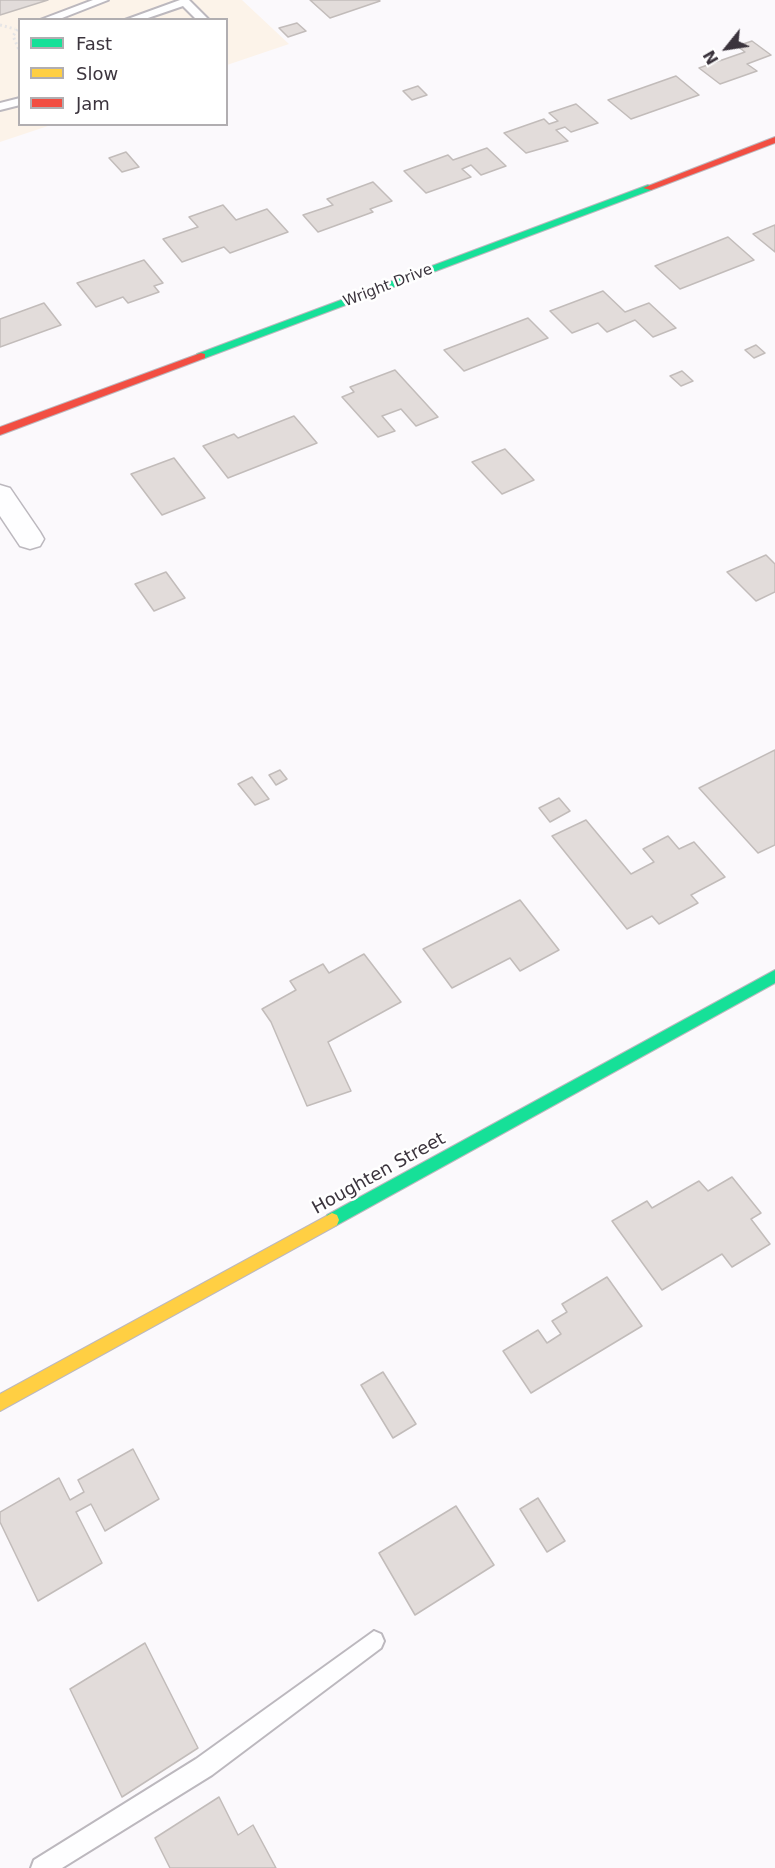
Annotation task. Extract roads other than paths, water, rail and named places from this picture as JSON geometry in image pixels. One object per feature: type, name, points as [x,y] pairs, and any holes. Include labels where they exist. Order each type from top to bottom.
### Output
[{"type":"street","name":"Wright Drive","points":[[0,431],[775,140]]},
{"type":"street","points":[[0,495],[30,539]]},
{"type":"street","name":"Houghten Street","points":[[0,1403],[775,976]]},
{"type":"lane","points":[[51,18],[103,0]]},
{"type":"lane","points":[[136,18],[184,1],[202,18]]},
{"type":"lane","points":[[0,107],[18,102]]},
{"type":"lane","points":[[42,1868],[204,1767],[374,1641]]}]
